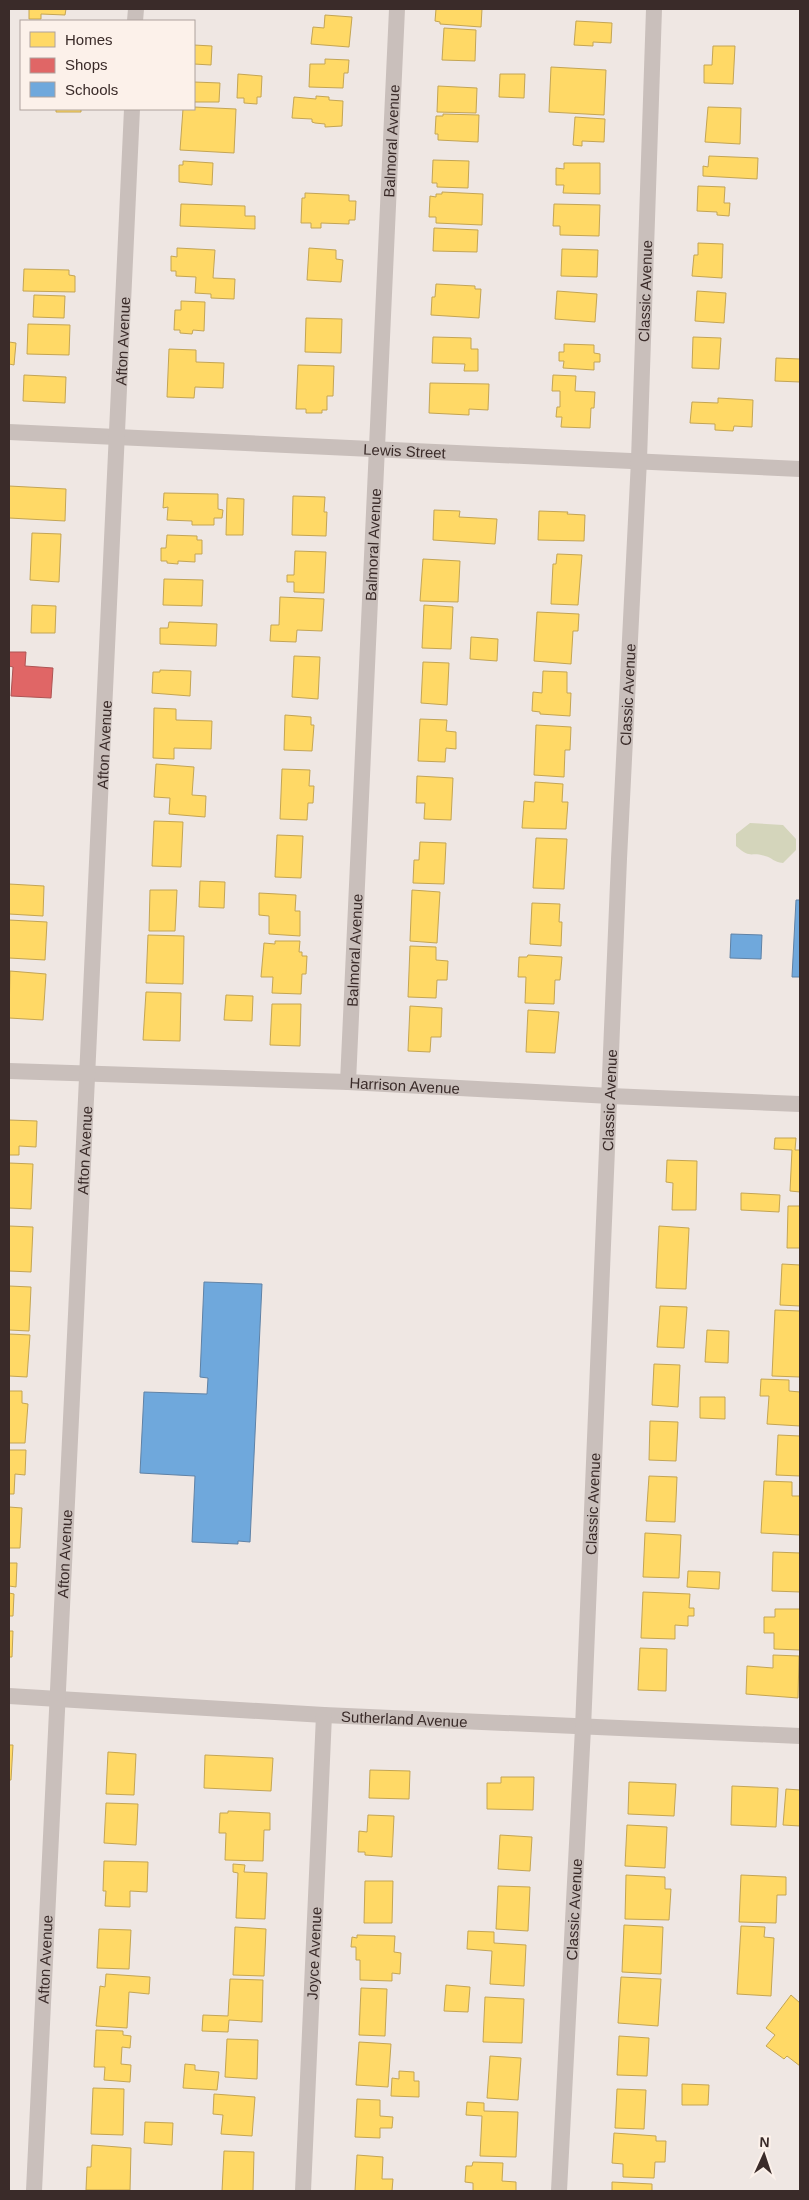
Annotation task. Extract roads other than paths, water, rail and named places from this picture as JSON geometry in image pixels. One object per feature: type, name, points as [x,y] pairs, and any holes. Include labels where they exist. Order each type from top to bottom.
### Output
[{"type":"street","name":"Balmoral Avenue","points":[[348,1082],[397,9]]},
{"type":"street","name":"Classic Avenue","points":[[559,2191],[583,1728],[639,460],[654,9]]},
{"type":"street","name":"Afton Avenue","points":[[34,2191],[132,110]]},
{"type":"street","name":"Lewis Street","points":[[9,432],[800,469]]},
{"type":"street","name":"Harrison Avenue","points":[[9,1071],[348,1082],[800,1104]]},
{"type":"street","name":"Sutherland Avenue","points":[[9,1696],[324,1715],[583,1728],[800,1736]]},
{"type":"street","name":"Joyce Avenue","points":[[303,2191],[324,1715]]}]
